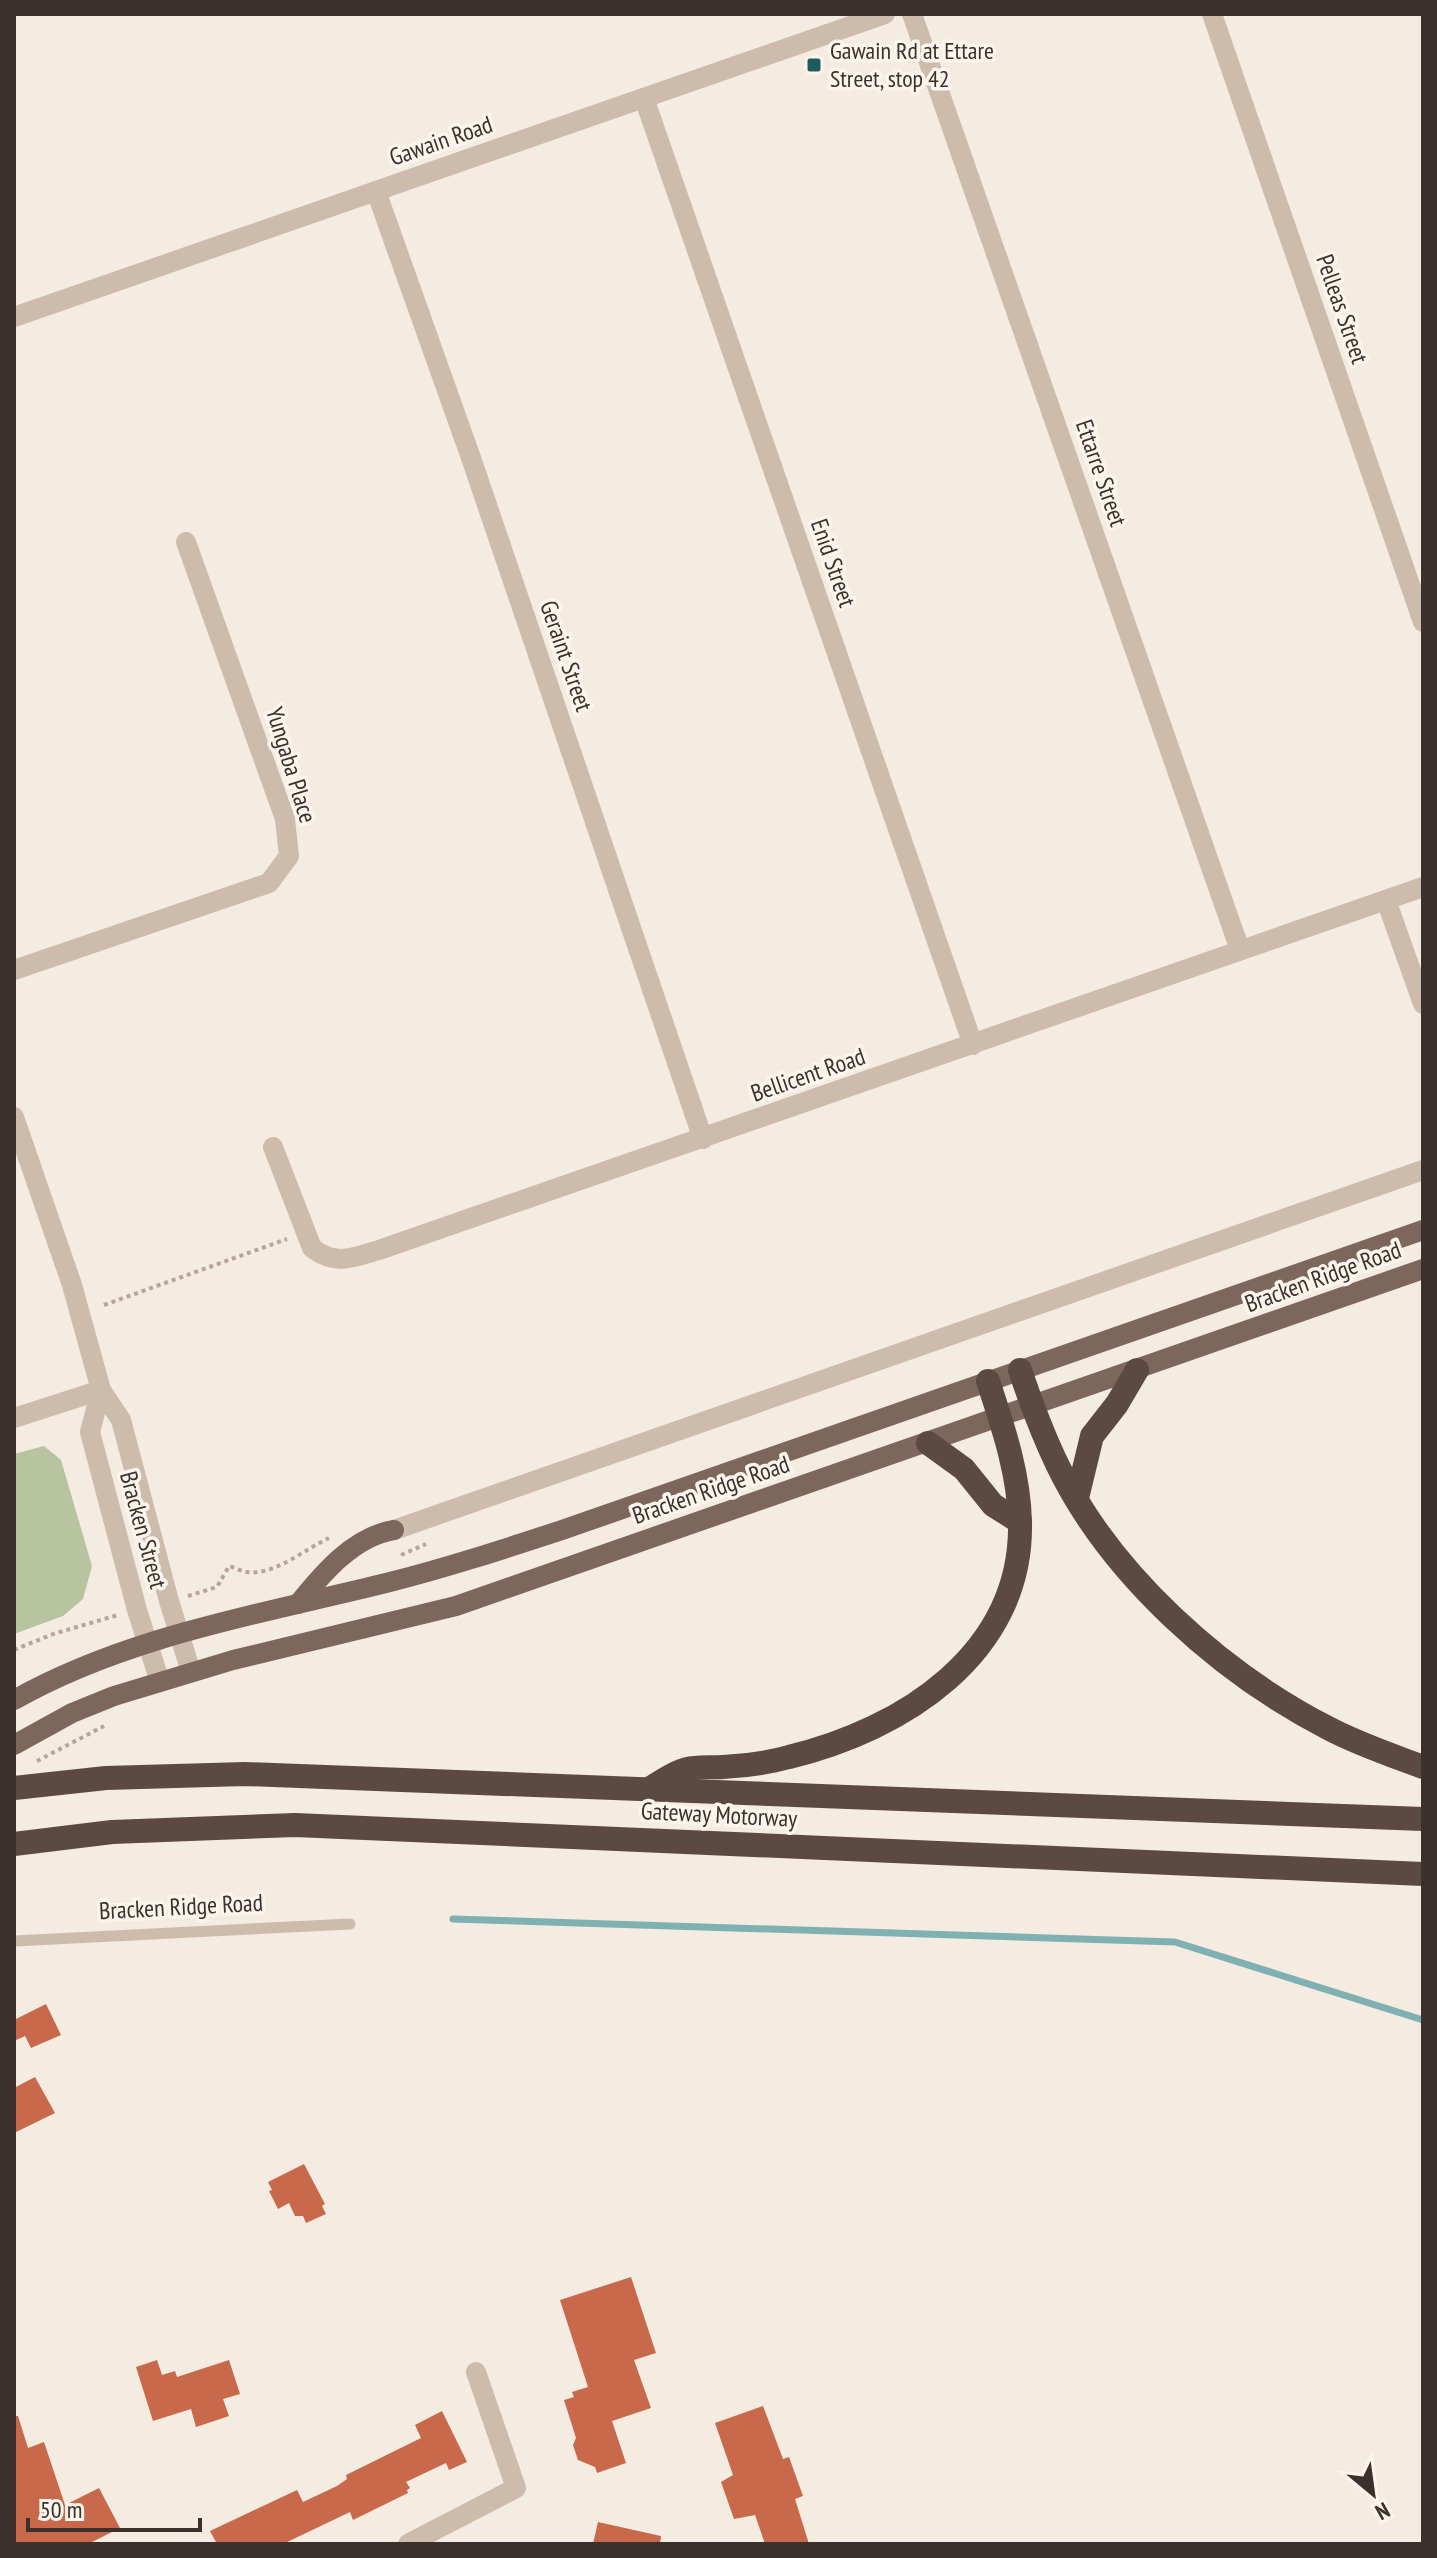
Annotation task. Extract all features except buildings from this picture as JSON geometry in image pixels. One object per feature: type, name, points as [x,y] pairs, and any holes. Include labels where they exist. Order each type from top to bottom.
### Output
[{"type":"highway","points":[[1020,1370],[1059,1468],[1113,1552],[1161,1606],[1205,1647],[1254,1685],[1308,1718],[1365,1745],[1423,1767]]},
{"type":"highway","points":[[1077,1498],[1092,1436],[1117,1404],[1137,1370]]},
{"type":"highway","points":[[647,1790],[683,1770],[744,1766],[836,1745],[884,1723],[931,1695],[968,1659],[989,1631],[1008,1595],[1016,1567],[1020,1522],[1011,1454],[988,1381]]},
{"type":"highway","points":[[928,1443],[964,1469],[993,1505],[1020,1522]]},
{"type":"highway","name":"Gateway Motorway","points":[[14,1788],[106,1778],[245,1774],[1423,1819]]},
{"type":"highway","name":"Gateway Motorway","points":[[14,1844],[112,1832],[295,1825],[1423,1874]]},
{"type":"main road","name":"Bracken Ridge Road","points":[[14,1700],[73,1670],[147,1644],[471,1560],[1423,1230]]},
{"type":"main road","name":"Bracken Ridge Road","points":[[14,1745],[72,1713],[114,1696],[233,1660],[456,1606],[1423,1269]]},
{"type":"main road","points":[[298,1604],[318,1578],[363,1540],[394,1530]]},
{"type":"street","name":"Gawain Road","points":[[14,317],[885,14]]},
{"type":"street","name":"Ettarre Street","points":[[912,14],[1240,950]]},
{"type":"street","name":"Pelleas Street","points":[[1212,14],[1423,622]]},
{"type":"street","name":"Enid Street","points":[[644,98],[973,1045]]},
{"type":"street","name":"Geraint Street","points":[[376,191],[475,470],[703,1139]]},
{"type":"street","name":"Yungaba Place","points":[[14,970],[269,883],[289,856],[285,819],[186,542]]},
{"type":"street","name":"Bellicent Road","points":[[273,1147],[312,1248],[325,1258],[344,1260],[703,1139],[1423,887]]},
{"type":"street","points":[[1386,900],[1423,1004]]},
{"type":"street","name":"Bracken Street","points":[[14,1117],[72,1285],[101,1390],[121,1420],[191,1672]]},
{"type":"street","points":[[394,1530],[1423,1170]]},
{"type":"street","points":[[14,1418],[101,1390]]},
{"type":"street","name":"Bracken Street","points":[[101,1390],[90,1432],[160,1682]]},
{"type":"street","points":[[408,2544],[516,2488],[476,2372]]},
{"type":"lane","name":"Bracken Ridge Road","points":[[14,1941],[350,1924]]},
{"type":"path","points":[[104,1305],[293,1237]]},
{"type":"path","points":[[219,1598],[217,1587],[229,1566],[248,1572],[260,1571],[276,1566],[328,1538],[337,1537]]},
{"type":"path","points":[[190,1596],[217,1587]]},
{"type":"path","points":[[14,1650],[53,1634],[114,1616]]},
{"type":"path","points":[[26,1767],[112,1721]]},
{"type":"green space","points":[[44,1446],[61,1460],[92,1566],[83,1599],[63,1616],[14,1634],[14,1454]]},
{"type":"waterway","points":[[453,1919],[1175,1942],[1423,2020]]},
{"type":"place","name":"Gawain Rd at Ettare Street, stop 42","points":[[814,65]]}]
